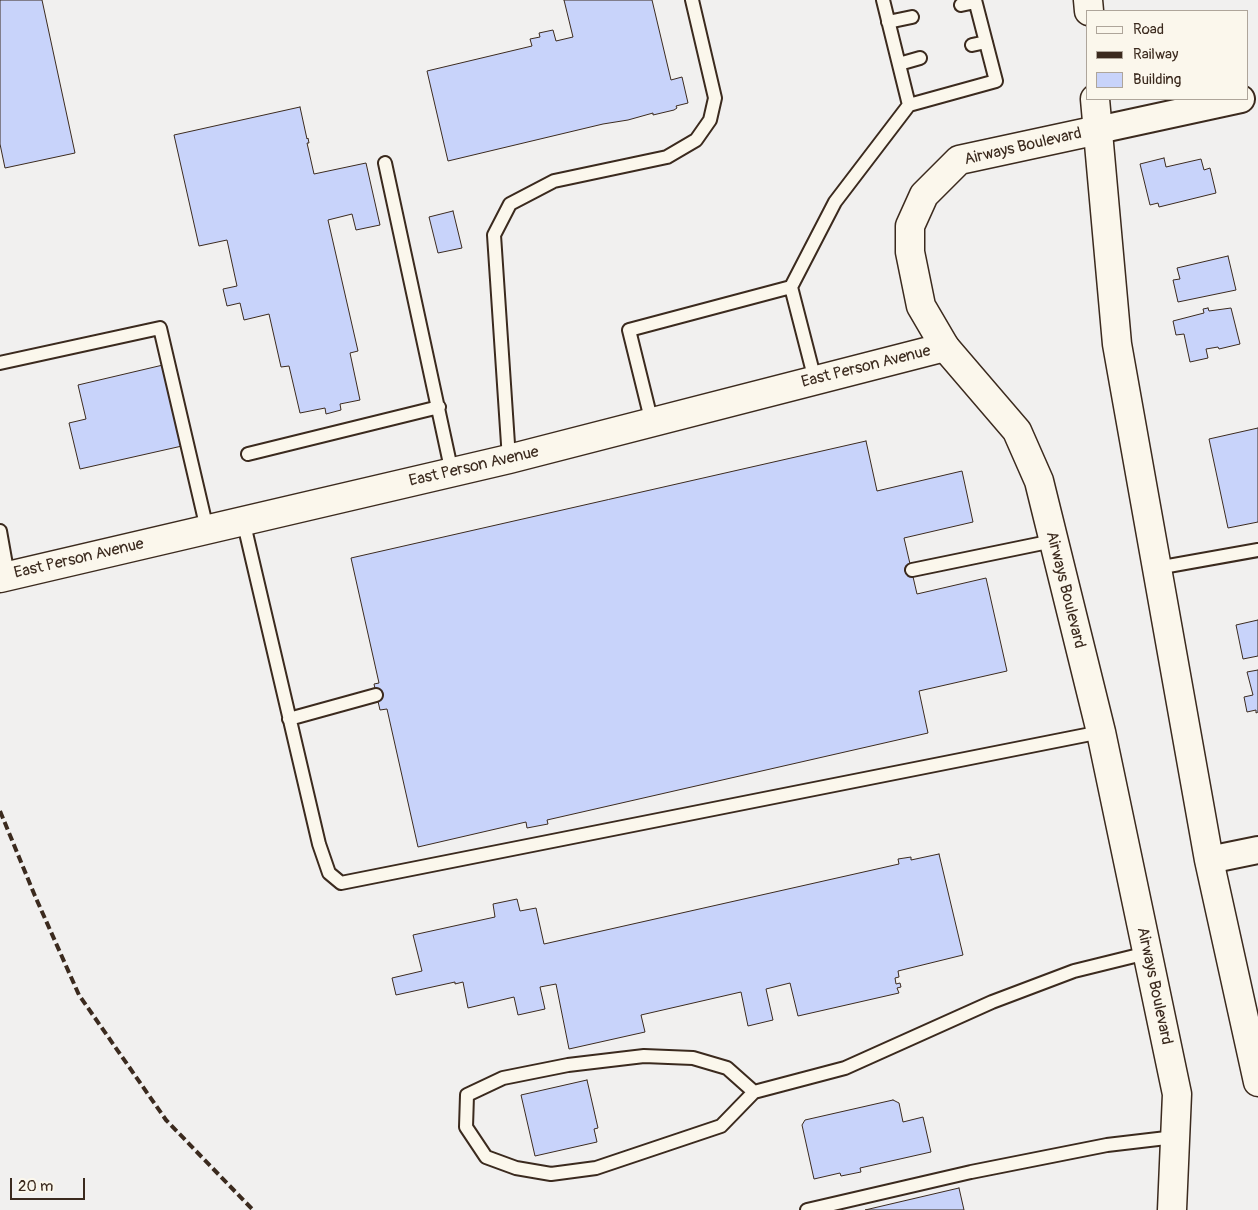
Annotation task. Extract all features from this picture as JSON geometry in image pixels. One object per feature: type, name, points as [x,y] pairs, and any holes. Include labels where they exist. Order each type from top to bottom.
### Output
[{"type":"main road","name":"Airways Boulevard","points":[[1095,100],[1117,344],[1209,860],[1258,1082]]},
{"type":"main road","name":"Airways Boulevard","points":[[1098,130],[959,160],[924,195],[910,226],[910,252],[921,306],[945,347],[1017,431],[1039,482],[1100,732],[1177,1094],[1172,1210]]},
{"type":"main road","name":"East Person Avenue","points":[[4,577],[452,473],[945,347]]},
{"type":"street","points":[[1098,130],[1236,100]]},
{"type":"street","points":[[1209,860],[1258,850]]},
{"type":"lane","points":[[509,459],[494,235],[510,204],[554,181],[667,157],[696,140],[710,120],[715,98],[692,0]]},
{"type":"lane","points":[[883,0],[909,105]]},
{"type":"lane","points":[[816,380],[791,287],[835,202],[909,105],[996,80],[975,1],[961,5]]},
{"type":"lane","points":[[888,22],[912,17]]},
{"type":"lane","points":[[972,45],[986,42]]},
{"type":"lane","points":[[899,64],[920,58]]},
{"type":"lane","points":[[385,163],[452,473]]},
{"type":"lane","points":[[652,422],[629,330],[791,287]]},
{"type":"lane","points":[[0,363],[160,328],[207,530]]},
{"type":"lane","points":[[248,454],[439,408]]},
{"type":"lane","points":[[243,520],[319,844],[329,873],[341,883],[1100,732]]},
{"type":"lane","points":[[0,531],[4,577]]},
{"type":"lane","points":[[912,570],[1053,541]]},
{"type":"lane","points":[[1157,568],[1258,550]]},
{"type":"lane","points":[[289,718],[376,696]]},
{"type":"lane","points":[[754,1092],[727,1068],[693,1058],[644,1056],[568,1065],[503,1078],[467,1094],[466,1127],[486,1158],[516,1168],[551,1174],[596,1168],[721,1126],[754,1092],[845,1068],[1010,995],[1074,971],[1147,953]]},
{"type":"lane","points":[[807,1210],[961,1174],[1107,1145],[1175,1137]]},
{"type":"building","points":[[0,0],[42,0],[75,153],[5,168],[0,144]]},
{"type":"building","points":[[564,0],[652,0],[671,80],[682,77],[688,103],[676,106],[677,108],[674,110],[603,124],[448,161],[427,71],[532,46],[530,39],[540,37],[539,33],[553,30],[556,41],[573,37]]},
{"type":"building","points":[[300,107],[314,174],[366,163],[380,225],[356,230],[352,214],[328,220],[358,351],[350,353],[360,400],[340,404],[341,410],[326,414],[325,408],[300,413],[289,366],[281,367],[269,314],[244,320],[240,303],[227,306],[223,289],[237,286],[227,240],[199,246],[174,135]]},
{"type":"building","points":[[1164,158],[1166,167],[1201,159],[1204,170],[1210,168],[1216,193],[1159,207],[1158,203],[1150,205],[1140,164]]},
{"type":"building","points":[[453,211],[462,248],[438,253],[429,217]]},
{"type":"building","points":[[1228,256],[1236,290],[1178,302],[1173,280],[1180,279],[1177,268]]},
{"type":"building","points":[[1208,308],[1209,311],[1231,308],[1240,344],[1219,349],[1218,347],[1206,349],[1208,358],[1190,362],[1184,334],[1176,335],[1173,321],[1204,313],[1203,309]]},
{"type":"building","points":[[163,365],[182,446],[80,469],[69,423],[86,419],[78,385]]},
{"type":"building","points":[[1258,428],[1258,522],[1228,528],[1209,439]]},
{"type":"building","points":[[866,441],[877,491],[962,471],[973,522],[904,538],[917,594],[986,578],[1007,671],[919,691],[928,733],[547,820],[548,824],[527,828],[526,822],[418,847],[387,709],[380,710],[374,684],[379,683],[351,558]]},
{"type":"building","points":[[1258,620],[1258,656],[1243,659],[1236,625]]},
{"type":"building","points":[[1258,670],[1258,712],[1256,713],[1256,710],[1247,712],[1244,697],[1253,695],[1247,672]]},
{"type":"building","points":[[939,854],[963,955],[898,971],[899,977],[895,978],[896,984],[900,983],[901,987],[897,988],[899,993],[798,1016],[790,983],[766,989],[773,1020],[748,1026],[741,992],[641,1015],[645,1032],[569,1049],[556,984],[540,987],[545,1009],[518,1015],[514,997],[468,1008],[463,982],[455,984],[455,982],[396,995],[392,978],[422,971],[413,935],[495,917],[493,904],[517,899],[520,911],[536,908],[544,944],[899,864],[898,859],[911,857],[911,860]]},
{"type":"building","points":[[587,1080],[598,1128],[594,1129],[597,1142],[535,1156],[521,1095]]},
{"type":"building","points":[[893,1100],[899,1103],[903,1122],[923,1117],[931,1152],[860,1168],[861,1172],[841,1176],[840,1173],[814,1179],[802,1125],[805,1120]]},
{"type":"building","points":[[959,1188],[964,1210],[865,1210]]},
{"type":"railway","points":[[0,811],[79,995],[166,1120],[253,1210]]}]
